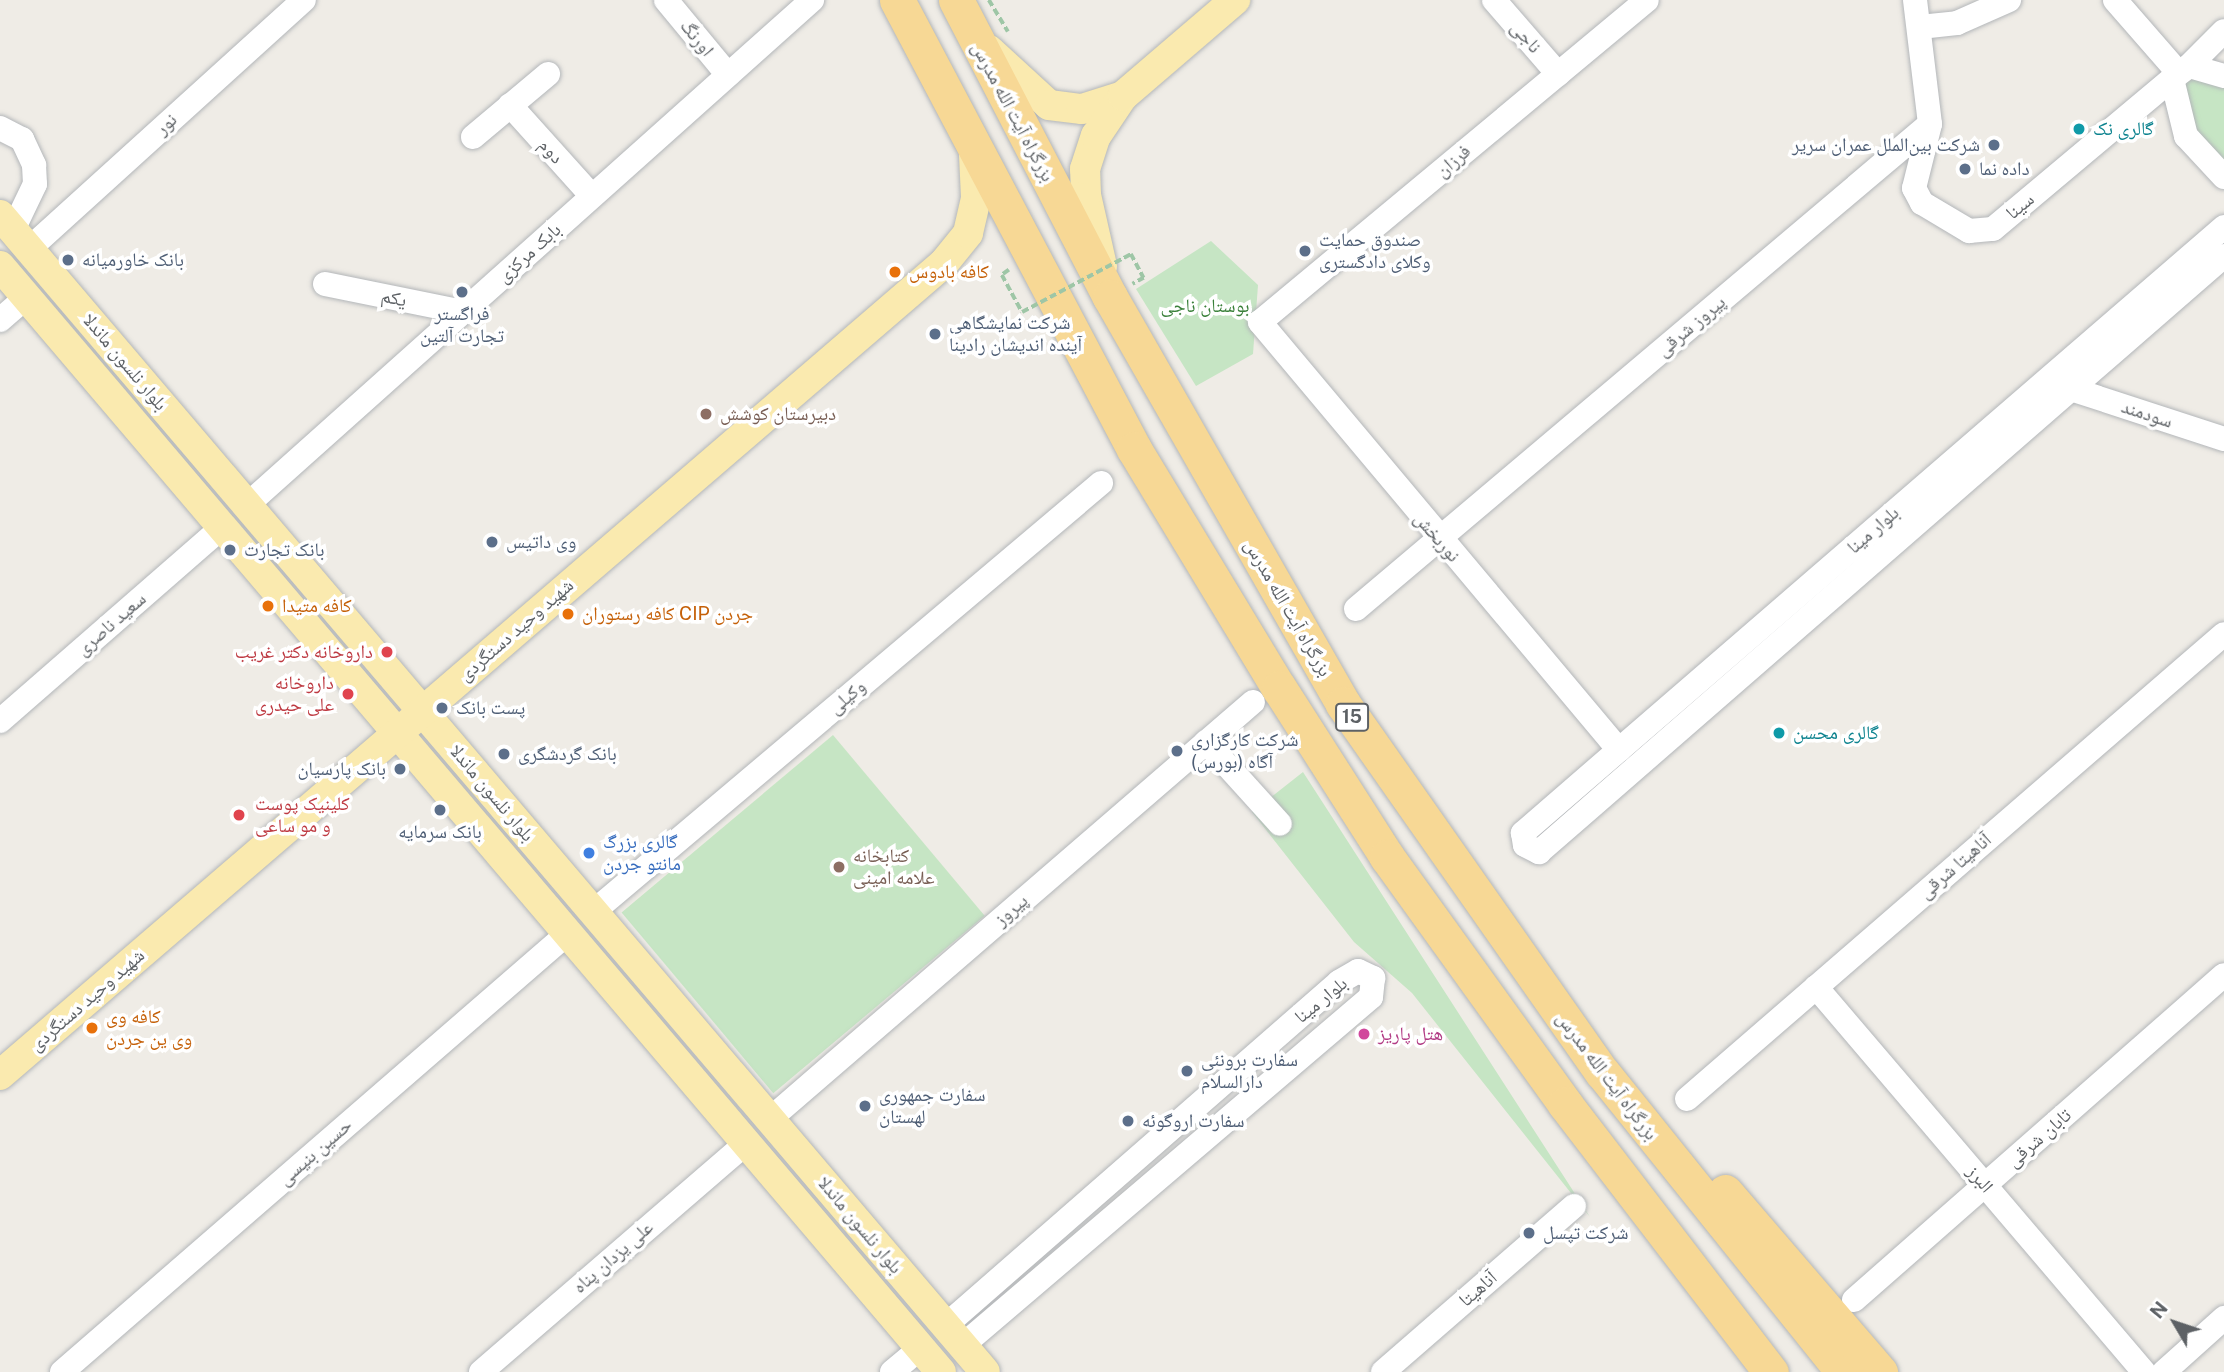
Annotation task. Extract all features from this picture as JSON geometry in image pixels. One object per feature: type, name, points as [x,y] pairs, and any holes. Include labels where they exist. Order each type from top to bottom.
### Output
[{"type":"highway","name":"15","points":[[897,0],[974,155],[1200,563],[1387,857],[1694,1274],[1771,1372]]},
{"type":"highway","name":"بزرگراه آیت الله مدرس","points":[[956,0],[1110,297],[1343,704],[1602,1072],[1843,1372]]},
{"type":"highway","points":[[1602,1072],[1684,1144],[1880,1372]]},
{"type":"highway","points":[[1694,1274],[1741,1372]]},
{"type":"main road","points":[[1110,297],[1085,169],[1096,136],[1123,96],[1235,0]]},
{"type":"main road","points":[[971,32],[1049,105],[1082,109],[1123,96]]},
{"type":"main road","name":"شهید وحید دستگردی","points":[[0,1075],[944,263],[968,233],[976,197],[974,155]]},
{"type":"main road","name":"بلوار نلسون ماندلا","points":[[14,231],[985,1372]]},
{"type":"main road","name":"بلوار نلسون ماندلا","points":[[0,266],[942,1372]]},
{"type":"main road","points":[[825,1235],[849,1213]]},
{"type":"street","name":"نور","points":[[14,231],[304,0]]},
{"type":"street","name":"اورنگ","points":[[666,0],[728,75]]},
{"type":"street","name":"ناجی","points":[[1494,0],[1558,74]]},
{"type":"street","name":"فرزان","points":[[1260,323],[1647,0]]},
{"type":"street","points":[[1915,0],[1930,124]]},
{"type":"street","points":[[1920,27],[1957,23],[2009,0]]},
{"type":"street","points":[[2115,0],[2179,72],[2186,136],[2224,177]]},
{"type":"street","name":"بابک مرکزی","points":[[247,505],[728,75],[801,4]]},
{"type":"street","name":"سینا","points":[[1930,124],[1916,196],[1969,232],[1982,232],[2179,72],[2224,31]]},
{"type":"street","points":[[2179,72],[2224,76]]},
{"type":"street","points":[[473,136],[548,74]]},
{"type":"street","name":"دوم","points":[[510,105],[592,197]]},
{"type":"street","name":"پیروز شرقی","points":[[1356,609],[1930,124]]},
{"type":"street","points":[[0,128],[22,139],[34,165],[35,184],[14,231]]},
{"type":"street","name":"بلوار مینا","points":[[2224,227],[1523,833],[1525,845],[1539,852],[2224,257]]},
{"type":"street","name":"یکم","points":[[325,284],[463,312]]},
{"type":"street","points":[[0,320],[26,297]]},
{"type":"street","name":"نوربخش","points":[[1260,323],[1439,540],[1619,750]]},
{"type":"street","name":"سودمند","points":[[2071,389],[2224,439]]},
{"type":"street","name":"وكيلی","points":[[593,912],[1101,483]]},
{"type":"street","name":"سعید ناصری","points":[[0,721],[222,527]]},
{"type":"street","name":"آناهیتا شرقی","points":[[1686,1098],[2224,634]]},
{"type":"street","name":"پیروز","points":[[769,1119],[1253,702]]},
{"type":"street","points":[[1206,742],[1280,824]]},
{"type":"street","name":"حسین بنیسی","points":[[62,1372],[568,933]]},
{"type":"street","name":"بلوار مینا","points":[[1358,971],[1373,978],[1371,997],[985,1327],[954,1336],[968,1306],[1339,982],[1358,971]]},
{"type":"street","name":"تابان شرقی","points":[[1854,1300],[2224,975]]},
{"type":"street","name":"البرز","points":[[1816,987],[2144,1372]]},
{"type":"street","name":"علی یزدان پناه","points":[[481,1372],[746,1143]]},
{"type":"street","name":"آناهیتا","points":[[1383,1372],[1574,1206]]},
{"type":"street","points":[[968,1306],[985,1327]]},
{"type":"street","points":[[2164,1372],[2224,1318]]},
{"type":"street","points":[[892,1372],[921,1348]]},
{"type":"path","points":[[1002,275],[1022,312],[1131,254],[1144,278]]},
{"type":"green space","points":[[2182,74],[2224,82],[2224,170],[2200,148]]},
{"type":"green space","name":"بوستان ناجی","points":[[1211,241],[1258,285],[1253,354],[1196,386],[1136,289]]},
{"type":"green space","points":[[833,735],[985,916],[773,1093],[622,912]]},
{"type":"green space","points":[[1303,772],[1590,1217],[1412,993],[1354,942],[1252,812]]},
{"type":"place","name":"گالری نک","points":[[2079,129]]},
{"type":"place","name":"شرکت بین‌الملل عمران سریر","points":[[1994,145]]},
{"type":"place","name":"داده نما","points":[[1965,169]]},
{"type":"place","name":"صندوق حمایت وکلای دادگستری","points":[[1305,251]]},
{"type":"place","name":"بانک خاورمیانه","points":[[68,260]]},
{"type":"place","name":"کافه بادوس","points":[[895,272]]},
{"type":"place","name":"فراگستر تجارت آلتین","points":[[462,292]]},
{"type":"place","name":"شرکت نمایشگاهی آینده اندیشان رادینا","points":[[935,334]]},
{"type":"place","name":"دبیرستان کوشش","points":[[706,414]]},
{"type":"place","name":"وی داتیس","points":[[492,542]]},
{"type":"place","name":"بانک تجارت","points":[[230,550]]},
{"type":"place","name":"کافه متیدا","points":[[268,606]]},
{"type":"place","name":"كافه رستوران CIP جردن","points":[[568,614]]},
{"type":"place","name":"داروخانه دکتر غریب","points":[[387,652]]},
{"type":"place","name":"داروخانه علی حیدری","points":[[348,694]]},
{"type":"place","name":"پست بانک","points":[[442,708]]},
{"type":"place","name":"گالری محسن","points":[[1779,733]]},
{"type":"place","name":"شرکت کارگزاری آگاه (بورس)","points":[[1177,751]]},
{"type":"place","name":"بانک گردشگری","points":[[504,754]]},
{"type":"place","name":"بانک پارسیان","points":[[400,769]]},
{"type":"place","name":"بانک سرمایه","points":[[440,810]]},
{"type":"place","name":"کلینیک پوست و مو ساعی","points":[[239,815]]},
{"type":"place","name":"گالری بزرگ مانتو جردن","points":[[589,853]]},
{"type":"place","name":"کتابخانه علامه امینی","points":[[839,867]]},
{"type":"place","name":"کافه وی وی ین جردن","points":[[92,1028]]},
{"type":"place","name":"هتل پاریز","points":[[1364,1034]]},
{"type":"place","name":"سفارت برونئی دارالسلام","points":[[1187,1071]]},
{"type":"place","name":"سفارت جمهوری لهستان","points":[[865,1106]]},
{"type":"place","name":"سفارت اروگوئه","points":[[1128,1121]]},
{"type":"place","name":"شرکت تپسل","points":[[1529,1233]]}]
